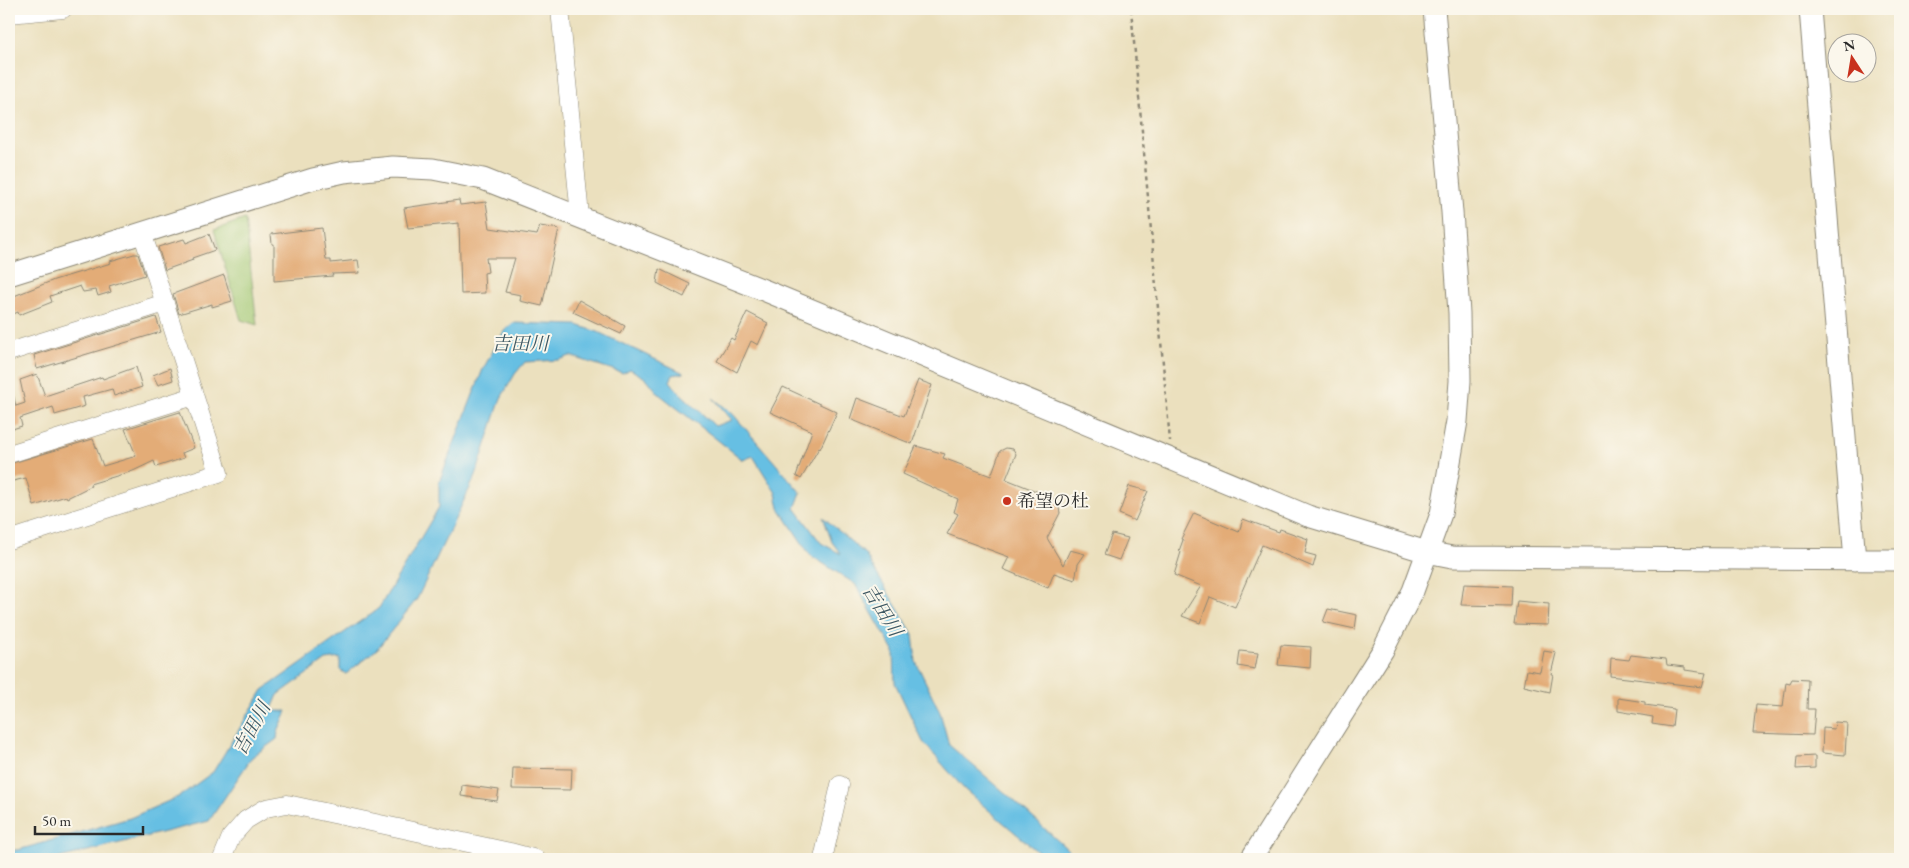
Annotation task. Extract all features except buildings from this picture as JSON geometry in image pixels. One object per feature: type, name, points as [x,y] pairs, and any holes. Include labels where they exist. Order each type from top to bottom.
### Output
[{"type":"street","points":[[9,14],[63,9]]},
{"type":"street","points":[[560,9],[580,216]]},
{"type":"street","points":[[1251,859],[1383,650],[1412,592],[1441,514],[1457,421],[1460,381],[1459,313],[1452,212],[1434,9]]},
{"type":"street","points":[[1810,9],[1855,560]]},
{"type":"street","points":[[9,275],[313,179],[344,172],[393,167],[433,169],[483,179],[580,216],[1308,516],[1426,552],[1452,556],[1900,560]]},
{"type":"street","points":[[9,540],[220,474],[142,232]]},
{"type":"street","points":[[9,352],[165,303]]},
{"type":"street","points":[[9,454],[194,396]]},
{"type":"street","points":[[823,859],[840,786]]},
{"type":"street","points":[[222,859],[231,837],[246,820],[266,808],[287,804],[536,859]]},
{"type":"path","points":[[1131,9],[1171,460]]},
{"type":"green space","points":[[245,219],[257,325],[241,320],[214,230]]},
{"type":"water","name":"吉田川","points":[[513,323],[577,325],[598,332],[684,373],[673,375],[670,381],[715,426],[732,420],[713,398],[732,413],[801,493],[795,508],[821,543],[841,554],[832,542],[823,517],[865,554],[913,634],[916,662],[940,712],[949,745],[1078,859],[1046,859],[964,789],[923,742],[895,683],[894,651],[855,584],[810,555],[779,508],[776,493],[753,456],[743,460],[659,394],[647,379],[630,369],[623,373],[570,356],[559,360],[525,362],[515,374],[501,398],[476,475],[417,599],[377,649],[346,674],[340,670],[340,658],[326,660],[278,695],[271,711],[287,711],[278,731],[277,739],[252,757],[209,821],[55,859],[9,859],[9,850],[18,850],[130,818],[180,796],[213,772],[263,690],[379,608],[439,507],[439,482],[483,369],[504,331]]},
{"type":"place","name":"希望の杜","points":[[1007,501]]}]
